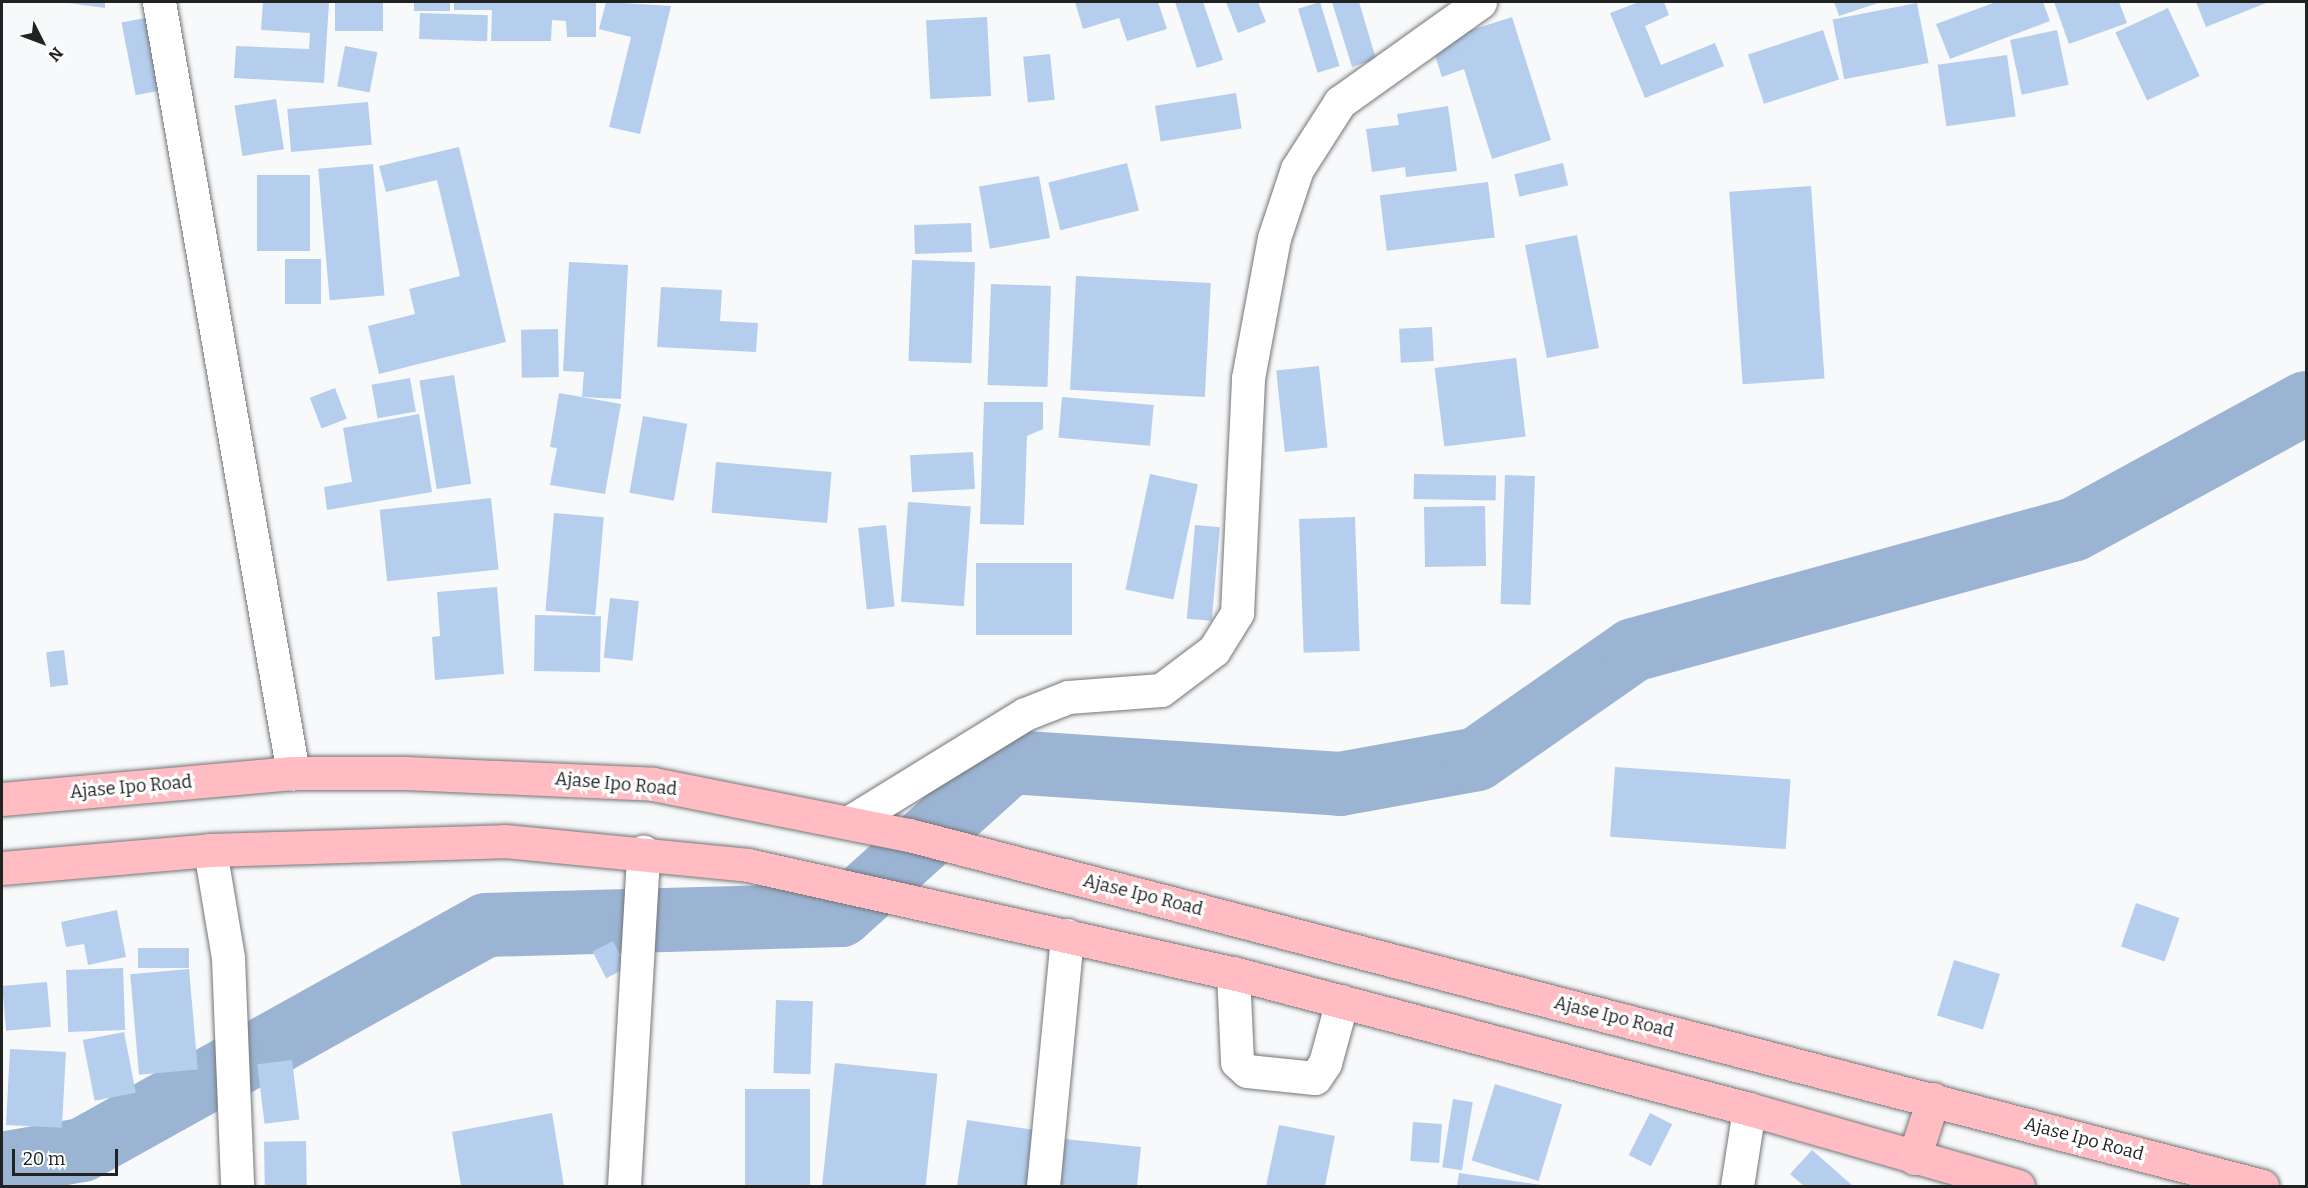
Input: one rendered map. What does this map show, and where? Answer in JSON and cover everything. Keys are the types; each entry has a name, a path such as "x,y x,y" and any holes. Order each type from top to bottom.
{"highway":[{"name":"Ajase Ipo Road","path":"2,799 293,774 406,773 653,784 850,821 909,835 2262,1186"},
{"path":"2,868 210,850 505,841 642,862 812,877 1233,973 1749,1109 2018,1186"},
{"path":"1914,1158 1933,1100"}],"street":[{"path":"159,2 293,774"},
{"path":"850,821 1025,714 1068,697 1161,690 1214,650 1237,614 1248,378 1274,238 1297,169 1340,102 1480,2"},
{"path":"210,850 228,958 236,1101 237,1186"},
{"path":"624,1186 642,862"},
{"path":"1043,1186 1067,935"},
{"path":"1233,973 1237,1062 1247,1071 1315,1078 1325,1063 1342,1001"},
{"path":"1737,1186 1749,1109"}],"building":[{"path":"61,2 105,2 105,8"},
{"path":"263,2 329,2 324,83 234,78 236,46 309,49 310,33 261,30"},
{"path":"335,2 383,2 383,31 335,31"},
{"path":"414,2 450,2 450,11 414,11"},
{"path":"454,2 596,2 596,37 567,37 566,21 552,20 551,41 491,41 492,10 454,10"},
{"path":"606,2 671,6 640,134 609,127 631,37 599,29"},
{"path":"1075,2 1158,2 1167,29 1127,41 1119,18 1083,29"},
{"path":"1175,2 1203,2 1223,60 1197,68"},
{"path":"1226,2 1258,2 1266,22 1238,33"},
{"path":"1320,2 1340,66 1318,73 1298,9"},
{"path":"1332,2 1359,2 1376,59 1352,67"},
{"path":"1639,2 1664,2 1669,15 1645,26 1661,65 1715,43 1724,66 1645,98 1610,13"},
{"path":"1834,2 1881,2 1839,16"},
{"path":"1996,2 2043,2 2050,21 1950,59 1936,24"},
{"path":"2054,2 2119,2 2127,23 2069,44"},
{"path":"2196,2 2265,2 2266,3 2206,27"},
{"path":"1917,3 1929,63 1844,79 1833,19"},
{"path":"2168,8 2200,76 2147,100 2115,33"},
{"path":"420,13 488,15 487,41 419,39"},
{"path":"150,17 164,90 136,95 122,23"},
{"path":"987,17 991,96 930,99 926,20"},
{"path":"1512,17 1551,140 1492,159 1464,69 1442,77 1431,43"},
{"path":"1823,30 1839,79 1764,104 1748,54"},
{"path":"2057,30 2069,85 2022,95 2010,40"},
{"path":"345,46 377,52 370,93 337,86"},
{"path":"1050,54 1055,100 1028,103 1023,57"},
{"path":"2007,55 2016,116 1946,126 1938,65"},
{"path":"1236,93 1242,129 1161,141 1155,106"},
{"path":"276,99 284,149 242,156 235,106"},
{"path":"368,102 372,145 291,152 287,109"},
{"path":"1448,106 1457,171 1406,177 1405,167 1372,172 1366,129 1399,125 1397,114"},
{"path":"459,147 506,342 379,374 368,326 415,314 409,289 460,276 437,180 386,192 379,166"},
{"path":"1127,163 1139,211 1060,230 1048,183"},
{"path":"1563,163 1568,185 1519,197 1514,174"},
{"path":"373,164 385,295 330,300 318,169"},
{"path":"257,175 310,175 310,251 257,251"},
{"path":"1039,176 1050,238 990,249 979,187"},
{"path":"1488,182 1495,238 1387,251 1380,195"},
{"path":"1811,186 1824,379 1743,384 1729,192"},
{"path":"971,223 972,252 915,254 914,225"},
{"path":"1577,235 1599,348 1547,358 1525,245"},
{"path":"285,259 321,259 321,304 285,304"},
{"path":"912,260 975,262 971,363 908,361"},
{"path":"569,262 628,265 621,399 582,397 584,372 563,371"},
{"path":"1076,276 1211,283 1205,397 1070,390"},
{"path":"991,284 1051,286 1047,387 987,385"},
{"path":"661,287 722,290 720,321 758,323 756,352 657,347"},
{"path":"1432,327 1434,361 1401,363 1399,329"},
{"path":"558,329 559,377 522,378 521,330"},
{"path":"1516,358 1526,436 1444,446 1435,368"},
{"path":"1319,366 1328,448 1285,452 1276,370"},
{"path":"454,375 471,484 437,489 419,380"},
{"path":"410,378 416,411 377,418 372,385"},
{"path":"335,388 347,419 322,428 310,398"},
{"path":"559,393 621,404 605,494 550,485 557,448 550,447"},
{"path":"1062,397 1154,405 1150,446 1058,438"},
{"path":"984,402 1043,402 1043,429 1027,436 1024,525 980,524"},
{"path":"419,414 432,492 327,510 324,487 352,482 343,428"},
{"path":"643,416 687,424 674,501 629,493"},
{"path":"973,452 975,489 912,492 910,455"},
{"path":"716,462 832,472 827,523 712,513"},
{"path":"1150,474 1198,484 1173,600 1125,589"},
{"path":"1414,474 1496,475 1496,500 1414,499"},
{"path":"1505,475 1535,476 1530,605 1500,604"},
{"path":"491,498 499,570 387,581 380,510"},
{"path":"908,502 971,506 964,606 901,602"},
{"path":"1485,506 1486,566 1425,567 1424,507"},
{"path":"554,513 604,517 595,615 545,611"},
{"path":"1355,517 1360,651 1304,653 1299,519"},
{"path":"886,525 895,607 867,609 858,528"},
{"path":"1195,525 1220,527 1212,621 1187,619"},
{"path":"976,563 1072,563 1072,635 976,635"},
{"path":"497,587 504,674 435,680 432,637 440,636 437,592"},
{"path":"610,598 639,601 633,661 604,658"},
{"path":"535,615 601,616 600,672 534,671"},
{"path":"64,650 68,685 50,687 46,652"},
{"path":"1615,767 1791,779 1786,849 1610,837"},
{"path":"2136,903 2179,918 2165,961 2121,946"},
{"path":"117,910 126,957 88,965 84,944 66,947 61,922"},
{"path":"613,941 627,968 606,978 593,951"},
{"path":"138,948 189,948 189,968 138,968"},
{"path":"1954,960 2000,974 1983,1029 1937,1015"},
{"path":"123,968 125,1030 68,1032 66,970"},
{"path":"189,969 198,1070 139,1075 130,974"},
{"path":"47,982 51,1027 6,1031 2,986"},
{"path":"776,1000 813,1001 810,1074 773,1073"},
{"path":"124,1032 136,1093 95,1101 83,1040"},
{"path":"10,1049 66,1052 62,1128 6,1125"},
{"path":"292,1060 299,1120 265,1124 257,1064"},
{"path":"835,1063 937,1074 926,1186 822,1186"},
{"path":"1495,1084 1562,1104 1539,1181 1472,1161"},
{"path":"745,1089 810,1089 810,1186 745,1186"},
{"path":"1453,1099 1473,1102 1462,1170 1442,1167"},
{"path":"552,1113 564,1186 461,1186 452,1132"},
{"path":"1650,1113 1672,1124 1651,1166 1629,1155"},
{"path":"967,1120 1035,1130 1027,1186 957,1186"},
{"path":"1413,1122 1442,1124 1439,1163 1410,1161"},
{"path":"1279,1125 1335,1136 1325,1186 1266,1186"},
{"path":"1065,1139 1141,1147 1137,1186 1061,1186"},
{"path":"306,1141 307,1186 265,1186 264,1142"},
{"path":"1812,1150 1853,1186 1804,1186 1790,1174"},
{"path":"1459,1173 1542,1185 1542,1186 1457,1186"}],"waterway":[{"path":"2,1164 82,1150 486,925 841,915 1011,762 1340,784 1477,759 1633,650 2073,530 2306,403"}]}
